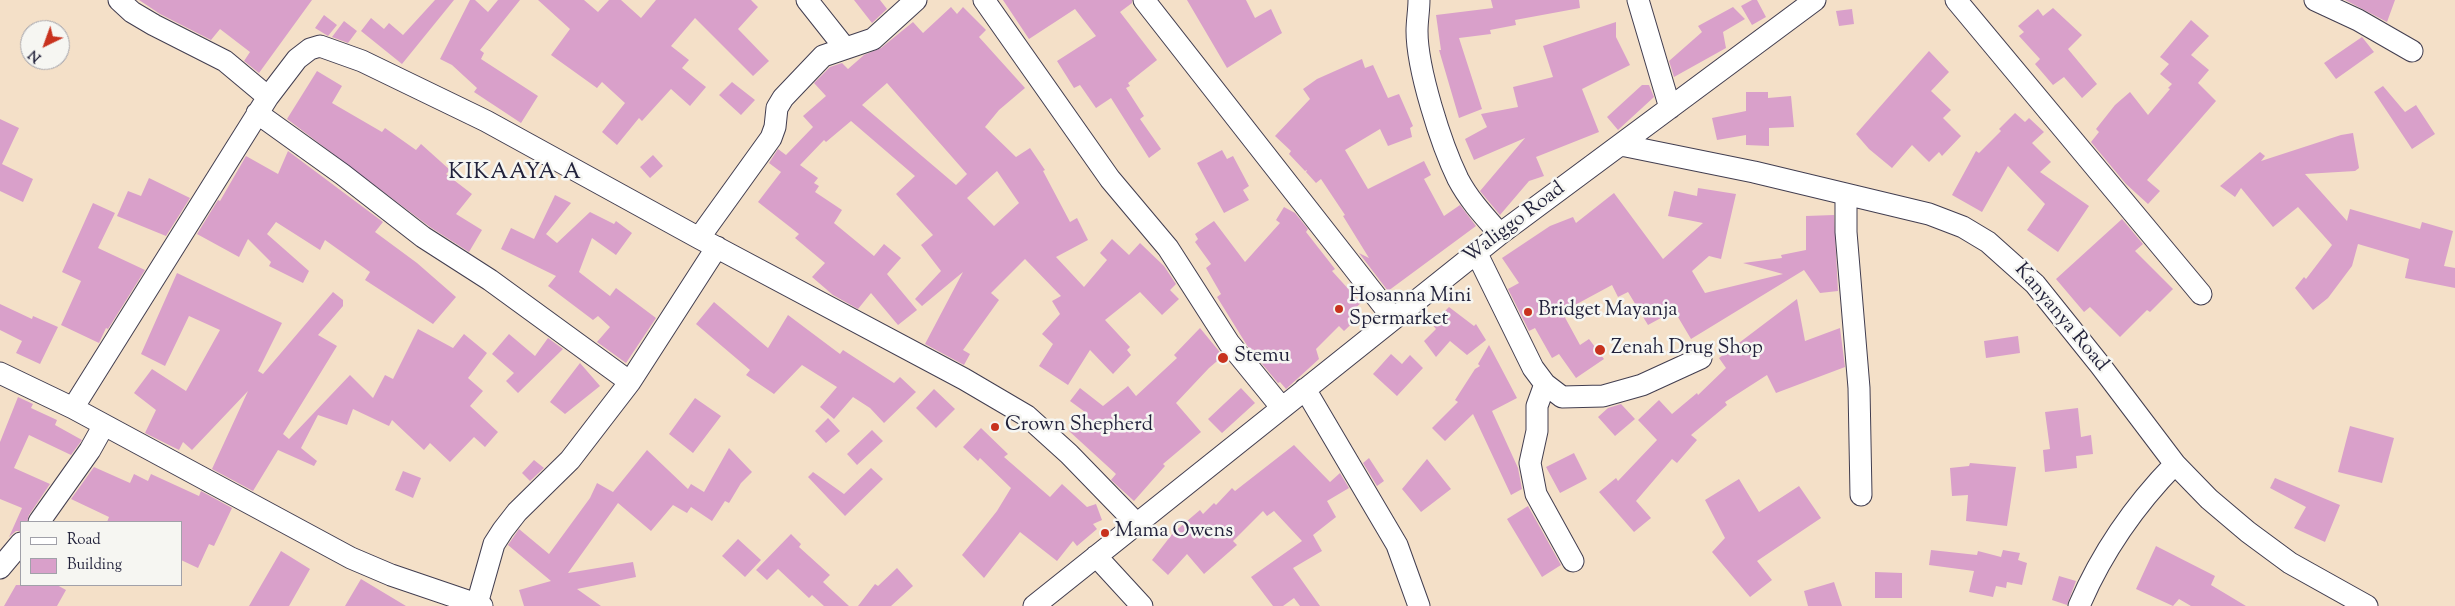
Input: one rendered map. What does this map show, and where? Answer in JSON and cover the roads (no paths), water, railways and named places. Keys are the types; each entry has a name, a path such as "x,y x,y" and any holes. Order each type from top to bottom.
{"street":[{"path":"119,0 132,12 154,25 225,61 262,105 335,168 423,237 490,280 630,382"},
{"path":"806,0 845,48"},
{"path":"0,373 73,408 351,558 391,576 479,605 494,544 517,512 570,460 630,382 708,243 771,138 775,127 777,108 783,98 823,56 873,38 916,0"},
{"path":"984,0 1110,179 1168,248 1229,343 1282,408"},
{"path":"1144,0 1393,318"},
{"path":"1420,0 1417,32 1420,57 1438,129 1458,179 1471,200 1500,234"},
{"path":"1638,0 1670,108"},
{"path":"1956,0 2201,294"},
{"path":"2316,0 2358,20 2412,51"},
{"name":"Waliggo Road","path":"1034,606 1476,252 1621,145 1805,4"},
{"path":"73,408 262,105 296,59 310,49 320,46 362,61 486,121 708,243 964,379 1027,416 1069,454 1137,524"},
{"name":"Kanyanya Road","path":"1621,145 1754,172 1929,214 1963,227 1988,242 2013,262 2035,284 2100,365 2175,464 2209,499 2248,532 2306,572 2367,606"},
{"path":"1846,195 1846,232 1859,388 1861,495"},
{"path":"1476,252 1533,368 1545,384 1562,397 1603,396 1642,385 1701,358"},
{"path":"1545,384 1538,406 1530,463 1536,494 1573,562"},
{"path":"1305,389 1397,545 1418,606"},
{"path":"40,521 90,450 104,425"},
{"path":"2079,606 2114,538 2140,501 2175,464"},
{"path":"0,568 20,544"},
{"path":"1096,556 1142,606"}],"place":[{"name":"Hosanna Mini Spermarket","path":"1339,309"},
{"name":"Bridget Mayanja","path":"1528,312"},
{"name":"Zenah Drug Shop","path":"1600,350"},
{"name":"Stemu","path":"1223,358"},
{"name":"Crown Shepherd","path":"995,427"},
{"name":"Mama Owens","path":"1105,533"}],"district":[{"name":"KIKAAYA A","path":"515,174"}]}
